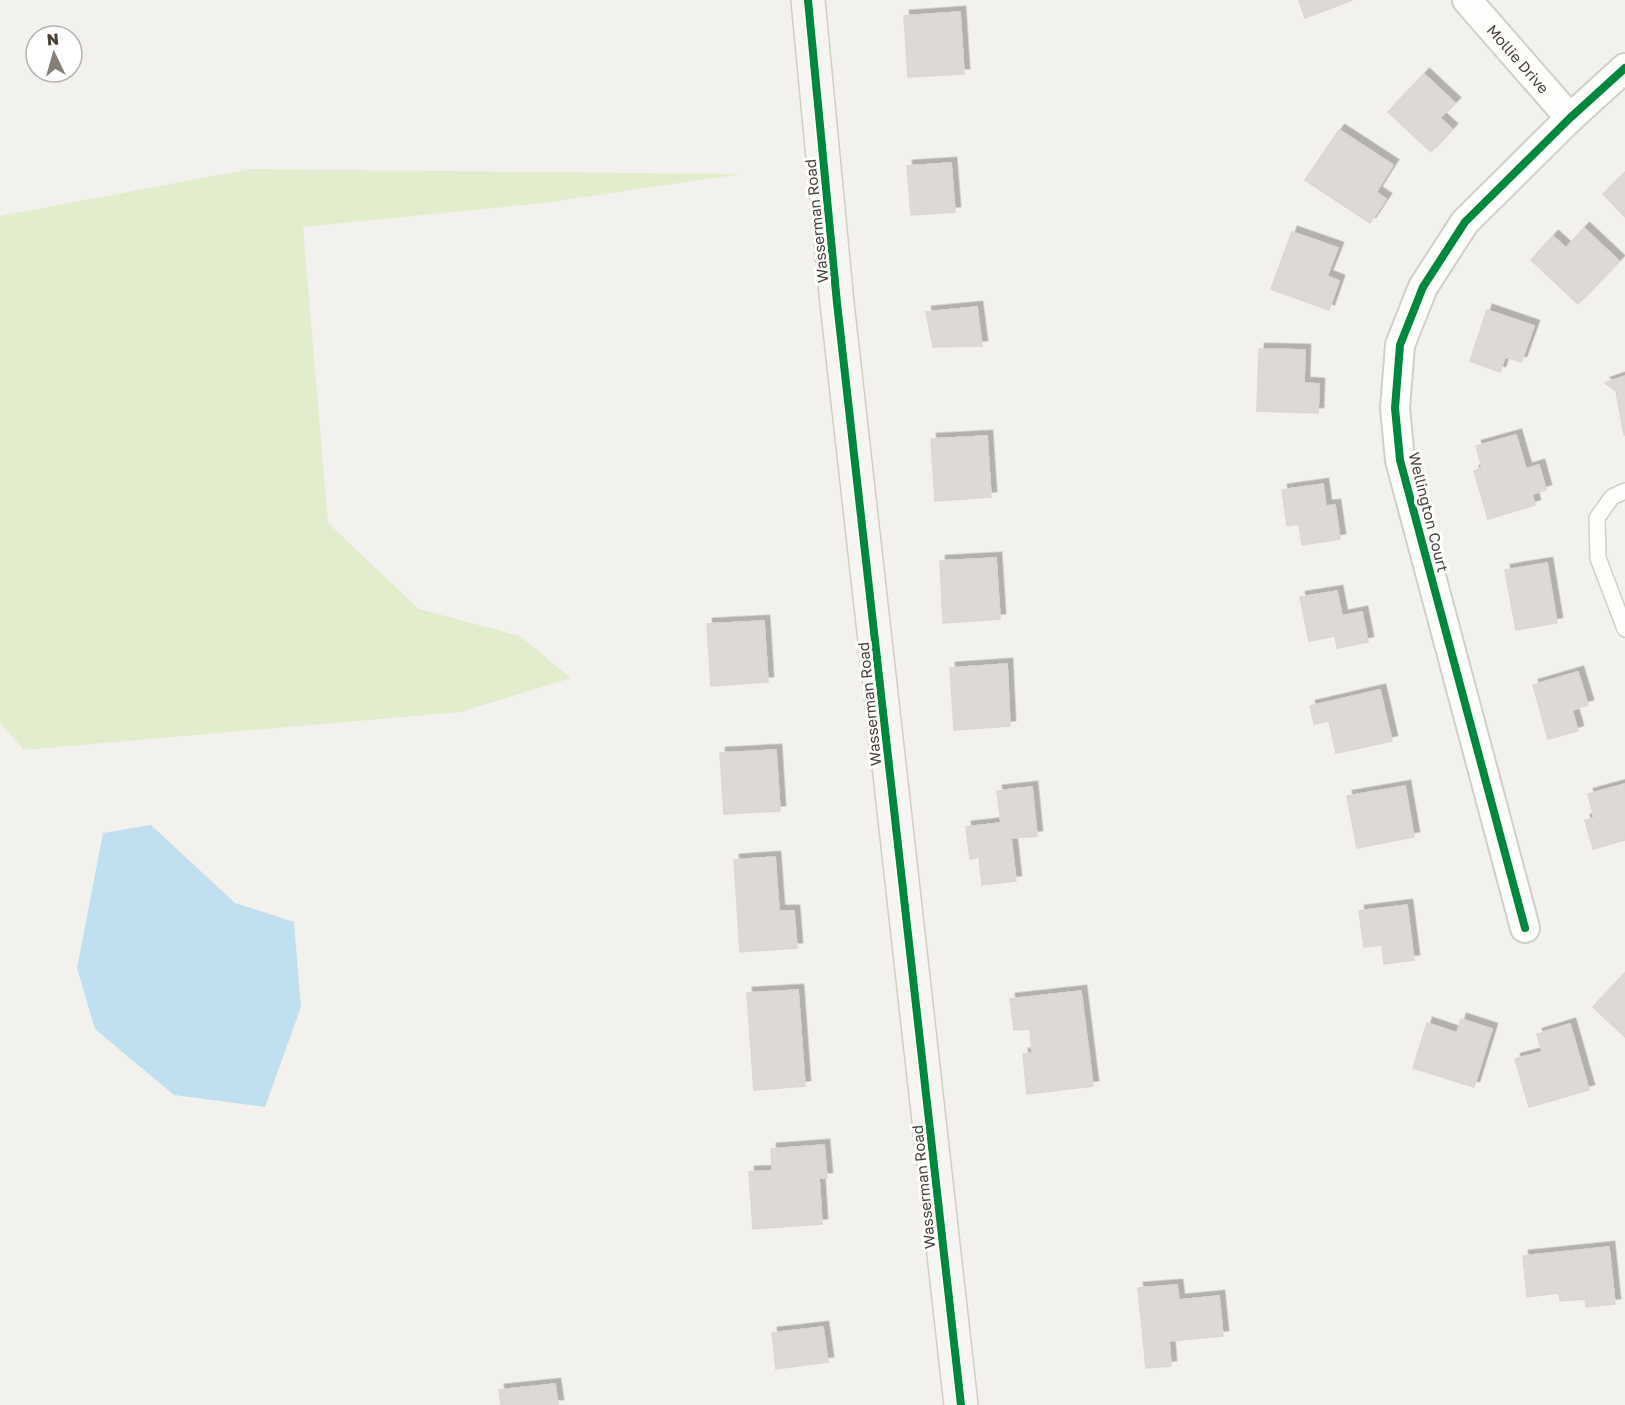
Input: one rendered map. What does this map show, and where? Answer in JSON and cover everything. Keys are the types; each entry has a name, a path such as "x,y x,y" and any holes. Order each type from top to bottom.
{"street":[{"name":"Wasserman Road","path":"808,0 838,315 961,1405"},
{"name":"Mollie Drive","path":"1467,0 1570,118"},
{"name":"Wellington Court","path":"1525,928 1400,460 1395,408 1400,345 1424,287 1466,222 1570,118 1625,68"}],"lane":[{"path":"1625,491 1612,497 1597,518 1598,558 1625,629"}],"green space":[{"path":"250,169 741,174 544,203 303,227 328,523 419,609 520,636 571,678 461,712 24,750 0,723 0,216"}],"water":[{"path":"151,825 235,903 294,922 301,1007 265,1107 174,1095 95,1029 77,968 103,833"}],"building":[{"path":"1299,0 1352,0 1305,18"},
{"path":"960,12 964,74 908,77 904,16"},
{"path":"1424,74 1455,103 1440,118 1452,129 1431,152 1388,112"},
{"path":"1339,130 1393,165 1376,192 1386,199 1370,223 1305,180"},
{"path":"951,163 955,212 911,215 907,166"},
{"path":"1625,173 1625,217 1603,194"},
{"path":"1584,228 1619,261 1578,304 1531,260 1553,236 1566,248"},
{"path":"1292,232 1338,248 1327,276 1339,281 1329,310 1271,289"},
{"path":"977,307 982,346 933,347 926,312"},
{"path":"1487,310 1534,326 1521,362 1505,357 1500,372 1470,361"},
{"path":"1259,349 1305,350 1304,383 1319,384 1318,413 1257,411"},
{"path":"1625,376 1624,435 1616,391 1605,383"},
{"path":"1516,435 1526,469 1539,465 1546,490 1532,494 1535,505 1488,519 1474,471 1482,468 1476,446"},
{"path":"987,436 991,497 935,501 931,439"},
{"path":"1323,484 1326,506 1335,505 1340,539 1302,545 1299,524 1287,526 1282,490"},
{"path":"996,558 1000,619 943,623 940,561"},
{"path":"1547,563 1557,623 1516,630 1505,570"},
{"path":"1337,591 1342,616 1362,612 1368,642 1337,648 1335,636 1309,641 1300,597"},
{"path":"764,621 768,682 711,686 707,624"},
{"path":"1007,664 1010,726 954,730 950,668"},
{"path":"1578,672 1588,705 1572,710 1578,731 1548,739 1533,685"},
{"path":"1380,690 1392,741 1336,753 1329,721 1314,724 1310,706"},
{"path":"776,750 780,811 724,814 720,753"},
{"path":"1625,784 1625,840 1593,849 1585,820 1594,818 1588,794"},
{"path":"1405,786 1414,837 1357,848 1347,796"},
{"path":"1032,787 1037,836 1011,838 1016,881 982,885 979,857 970,859 966,827 1001,823 997,791"},
{"path":"775,857 779,911 794,911 797,948 740,952 734,860"},
{"path":"1407,905 1414,960 1384,964 1382,945 1364,947 1359,911"},
{"path":"1625,973 1625,1037 1593,1007"},
{"path":"798,990 805,1086 754,1090 747,993"},
{"path":"1081,991 1093,1086 1027,1094 1023,1054 1032,1053 1030,1029 1014,1030 1010,999"},
{"path":"1461,1019 1492,1029 1474,1087 1413,1068 1427,1023 1457,1033"},
{"path":"1570,1024 1589,1090 1529,1107 1515,1059 1542,1052 1537,1034"},
{"path":"824,1145 827,1178 819,1178 822,1224 753,1229 749,1172 772,1171 771,1149"},
{"path":"1609,1247 1615,1304 1586,1307 1585,1299 1560,1301 1559,1293 1527,1297 1523,1256"},
{"path":"1177,1285 1179,1300 1219,1296 1223,1336 1169,1341 1171,1366 1146,1368 1138,1288"},
{"path":"823,1327 828,1362 776,1369 772,1333"},
{"path":"555,1384 558,1405 501,1405 499,1390"}],"cycle path":[{"path":"808,0 837,303 961,1405"},
{"path":"1525,928 1400,460 1395,408 1400,345 1423,287 1465,222 1570,118 1625,68"}]}
